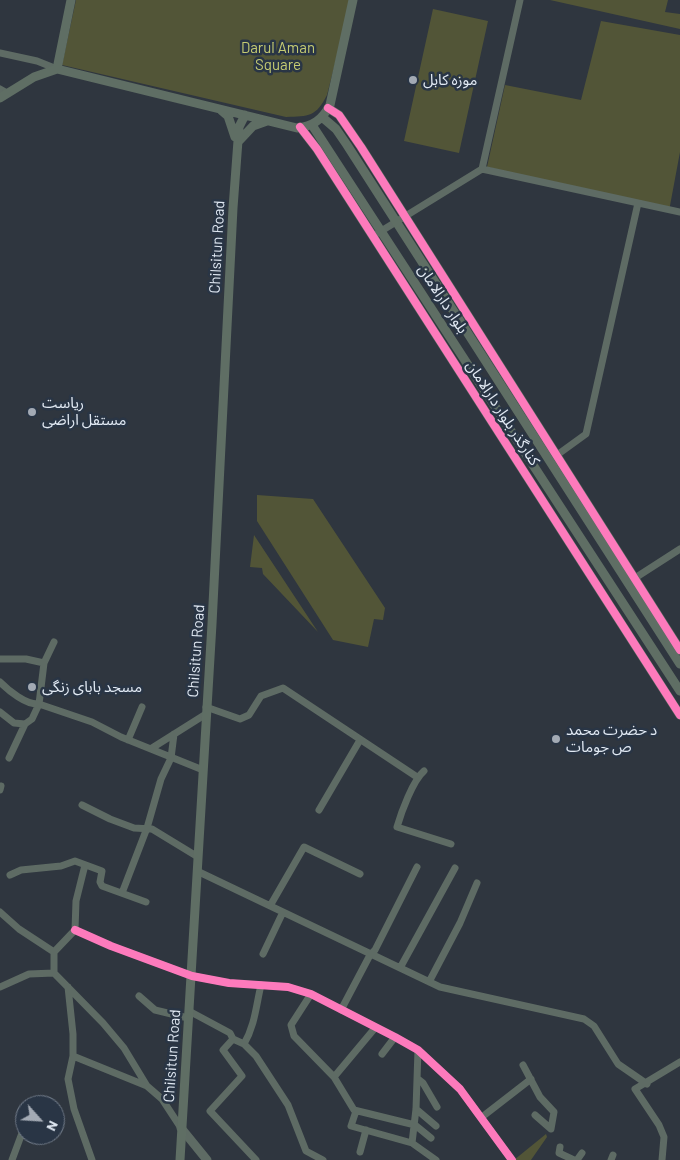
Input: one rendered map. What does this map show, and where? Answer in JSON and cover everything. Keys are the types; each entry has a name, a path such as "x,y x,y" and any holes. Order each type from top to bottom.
{"main road":[{"path":"57,69 71,0"},
{"path":"2,93 34,77 57,69 269,121 300,127 312,125 322,117 328,108 353,0"},
{"path":"210,105 228,116 233,125 237,144"},
{"path":"237,144 239,127 245,115"},
{"name":"بلوار دارالامان","path":"322,117 336,129 631,580 680,664"},
{"path":"237,144 253,126 269,121"},
{"name":"بلوار دارالامان","path":"312,125 680,691"},
{"name":"Chilsitun Road","path":"180,1160 192,976 237,144"},
{"path":"617,595 631,580"}],"street":[{"path":"482,169 520,0"},
{"path":"0,53 37,61 57,69"},
{"name":"کنارگذر بلوار دارالامان","path":"328,108 335,111 348,127 557,455 631,580 680,650"},
{"name":"کنارگذر بلوار دارالامان","path":"300,127 317,149 680,715"},
{"path":"373,236 482,169 680,212"},
{"path":"557,455 586,434 638,203"},
{"path":"631,580 680,549"},
{"path":"612,609 617,595"},
{"path":"9,758 25,724 32,719 39,704 44,663 54,642"},
{"path":"0,659 26,659 44,663"},
{"path":"0,682 18,696 34,704 92,722 128,740 203,770"},
{"path":"152,748 206,710 240,719 249,715 261,696 283,688 417,776"},
{"path":"128,740 142,707"},
{"path":"0,712 14,723 25,724"},
{"path":"122,893 147,828 161,778 170,758 174,734"},
{"path":"319,810 360,740"},
{"path":"424,771 417,776 401,811 397,827 451,844"},
{"path":"82,805 134,828 147,828 198,857"},
{"path":"270,906 304,846 360,874"},
{"path":"10,875 21,870 61,866 74,861 102,871 100,882 102,886 146,902"},
{"path":"85,865 76,901 76,930 54,952 54,973 124,1048 148,1086 162,1099 181,1128 208,1160"},
{"path":"341,1010 370,954 375,950 417,867"},
{"path":"400,968 456,868"},
{"path":"197,871 310,923 429,982 462,993 584,1019 594,1026 618,1064 647,1084"},
{"path":"429,982 461,920 477,883"},
{"path":"0,912 20,929 54,952"},
{"path":"263,954 283,912"},
{"path":"76,930 111,946 192,976 229,983 288,987 312,994 395,1037 418,1050 444,1072 482,1117 512,1160"},
{"path":"0,986 29,974 54,973"},
{"path":"244,1044 250,1033 257,1011 261,985"},
{"path":"68,987 72,1056 68,1079 74,1109 92,1160"},
{"path":"312,994 291,1025 294,1036 334,1077 356,1111 415,1125 431,1138"},
{"path":"139,996 155,1010 189,1015 225,1030 233,1039 244,1044 256,1056 288,1104 306,1151 323,1160"},
{"path":"334,1077 375,1028"},
{"path":"382,1054 395,1037"},
{"path":"233,1039 223,1050 242,1076 210,1111 256,1160"},
{"path":"412,1143 418,1079 418,1050"},
{"path":"72,1056 148,1086"},
{"path":"662,1160 664,1137 659,1125 636,1089 680,1062"},
{"path":"523,1065 540,1097 554,1112 551,1129 535,1115"},
{"path":"418,1079 423,1083 437,1107"},
{"path":"482,1117 531,1079"},
{"path":"416,1109 436,1126"},
{"path":"356,1111 351,1126 412,1143 436,1160"},
{"path":"360,1152 366,1130"},
{"path":"12,1160 18,1145"},
{"path":"560,1147 559,1153 574,1160"},
{"path":"577,1160 582,1153"}],"green space":[{"name":"Darul Aman Square","path":"76,0 351,0 327,95 319,108 311,114 286,117 62,65"},
{"path":"550,0 668,0 665,12 680,14 680,29"},
{"path":"433,9 488,21 459,153 404,141"},
{"path":"601,21 680,35 680,152 669,211 487,167 505,85 581,100"},
{"path":"257,495 313,499 385,608 383,620 374,619 368,647 333,640 257,521"},
{"path":"254,535 318,632 263,574 262,568 250,567"},
{"path":"546,1134 547,1137 531,1160 514,1160"}],"cycle path":[{"path":"328,108 339,115 361,147 680,650"},
{"path":"300,127 317,149 680,715"},
{"path":"75,930 111,946 192,976 229,983 288,987 311,994 395,1037 418,1050 460,1089 512,1160"}],"place":[{"name":"موزه کابل","path":"413,80"},
{"name":"ریاست مستقل اراضی","path":"32,412"},
{"name":"مسجد بابای زنگی","path":"32,687"},
{"name":"د حضرت محمد ص جومات","path":"556,739"}]}
